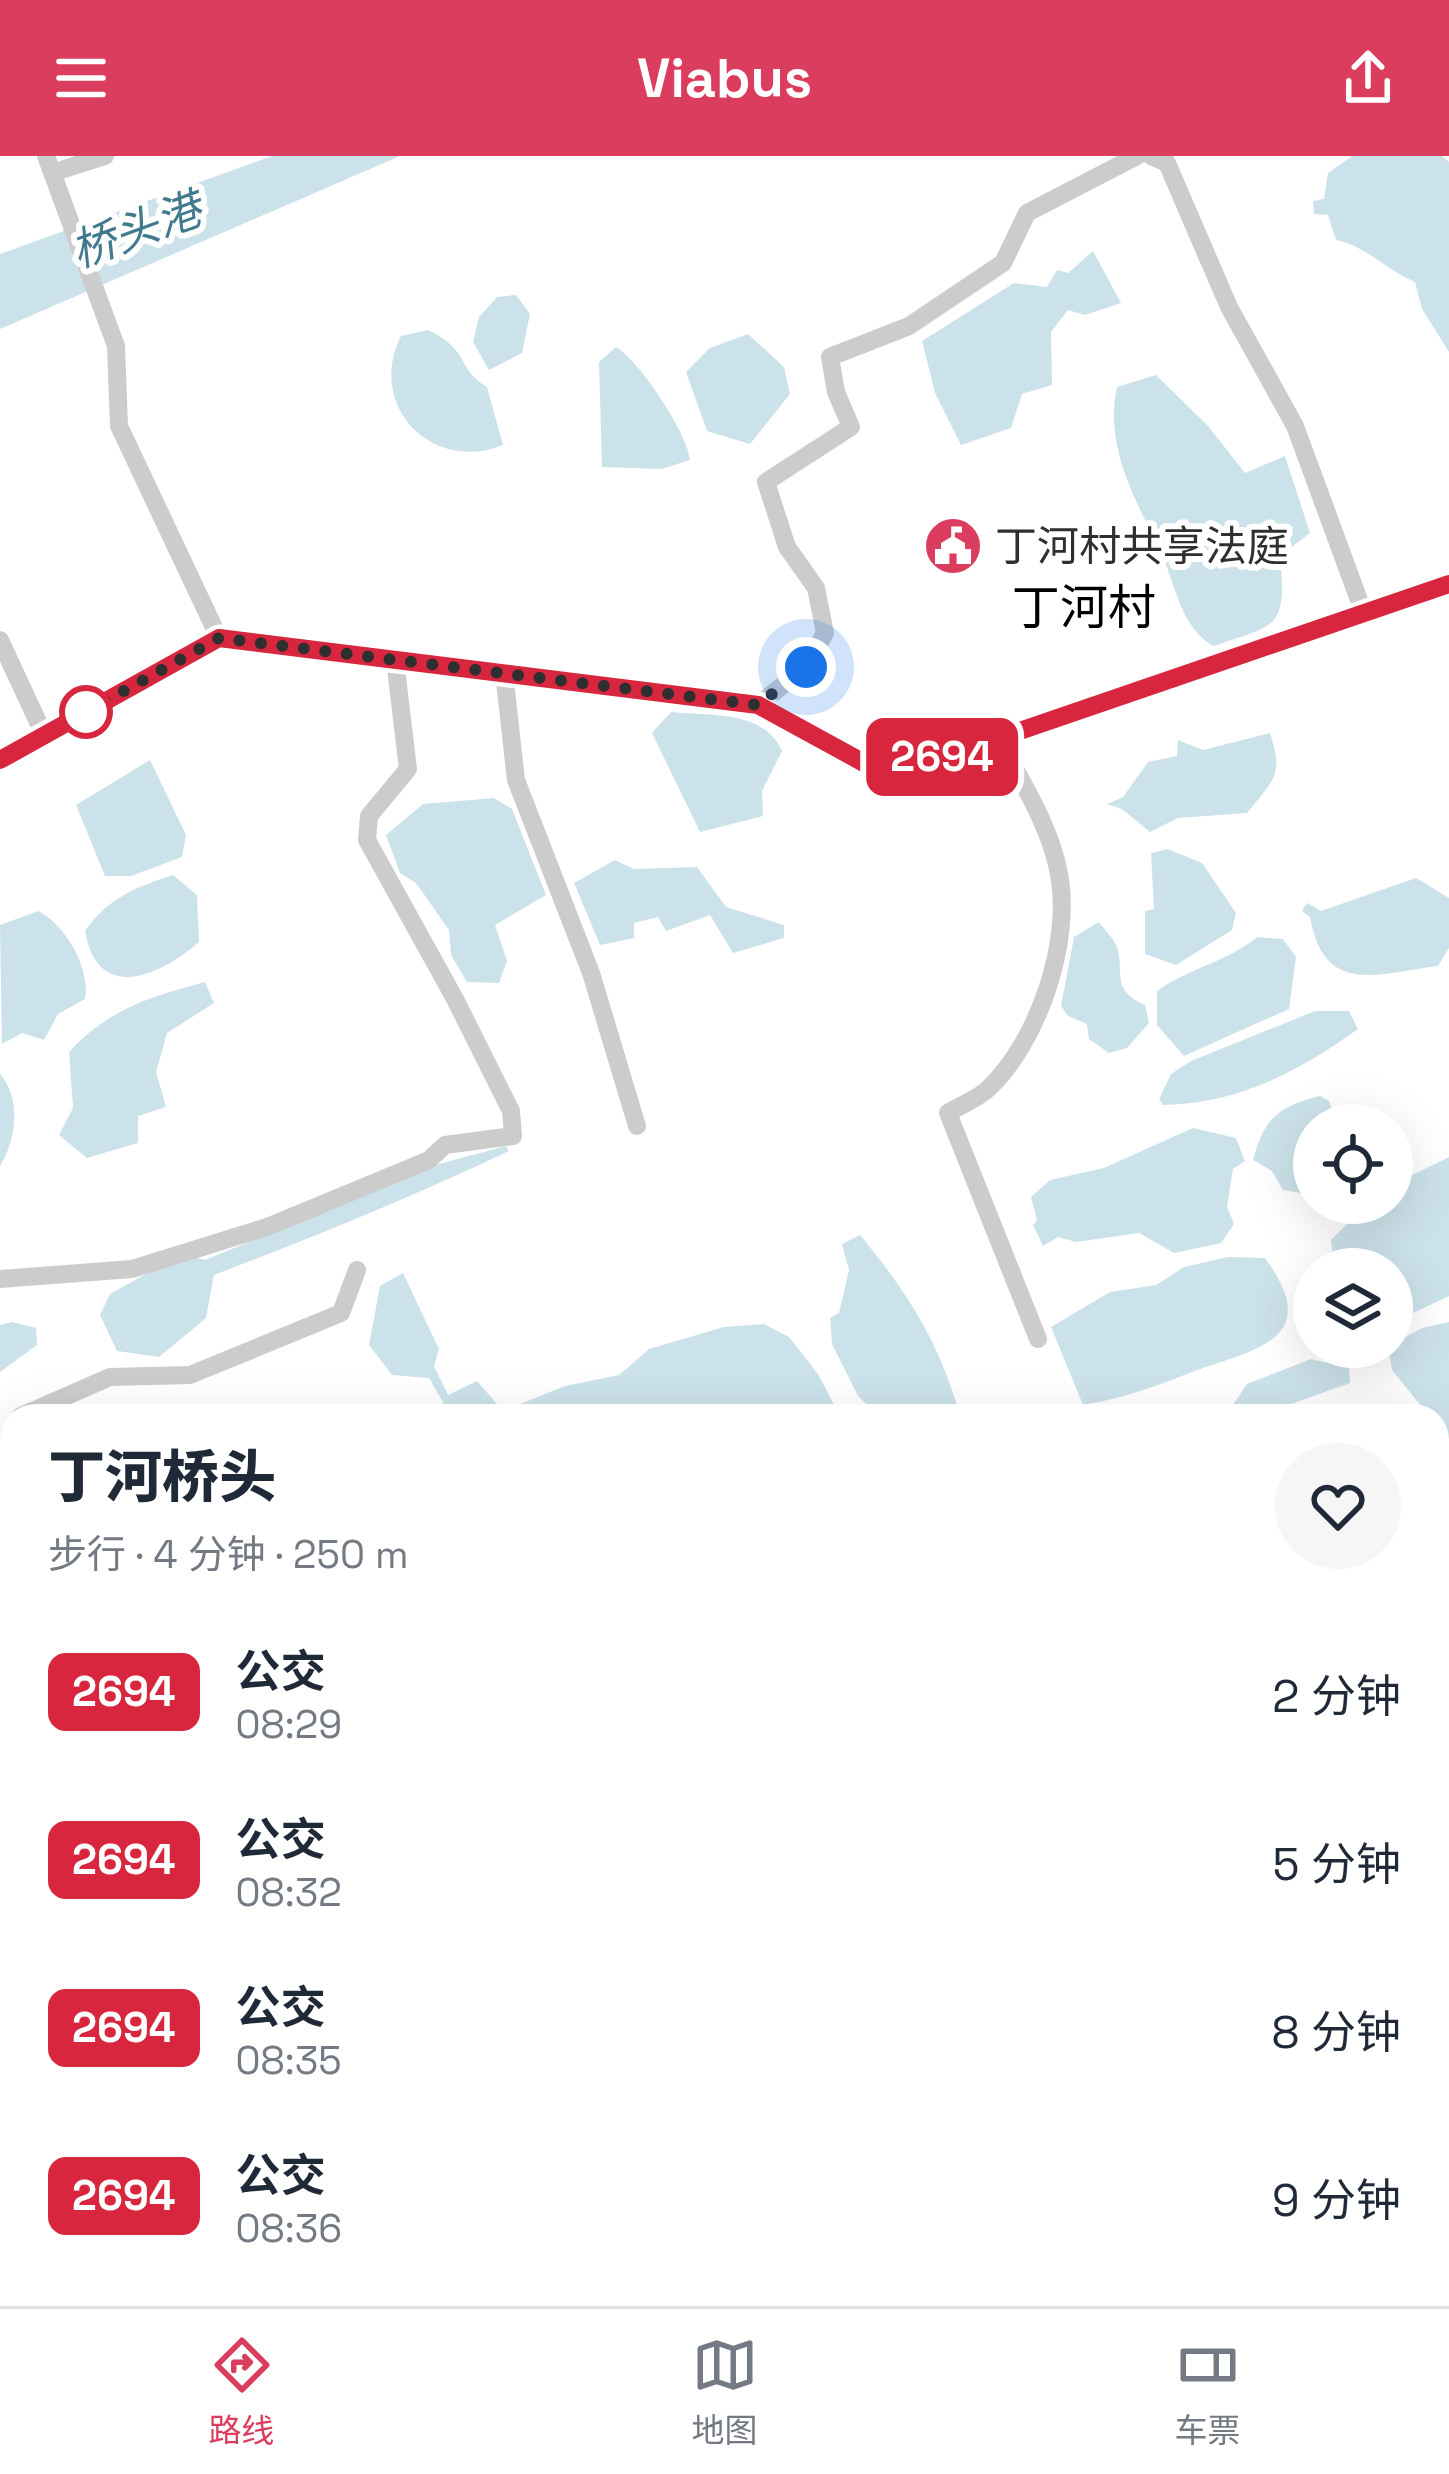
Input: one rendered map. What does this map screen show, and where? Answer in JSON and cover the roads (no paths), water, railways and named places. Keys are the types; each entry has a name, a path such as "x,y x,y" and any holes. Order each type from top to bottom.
{"street":[{"path":"104,156 49,165 116,346 119,427 219,638"},
{"path":"758,705 806,667 825,633 817,588 787,547 766,482 851,428 836,392 830,357 909,326 1004,263 1027,213 1137,156"},
{"path":"1151,156 1167,163 1229,308 1295,426 1363,611"},
{"path":"0,760 219,638 758,705 864,763 923,764 1449,584"},
{"path":"0,640 44,735"},
{"path":"0,1280 132,1269 267,1227 429,1160 446,1145 513,1136 511,1111 367,840 369,816 408,769 395,660"},
{"path":"504,673 516,780 591,974 637,1126"},
{"path":"998,738 1044,825 1060,876 1059,920 1034,1022 1010,1064 985,1092 948,1112 1038,1339"},
{"path":"48,1404 110,1377 190,1375 341,1313 357,1270"}],"water":[{"name":"桥头港","path":"272,156 400,156 0,329 0,254"},
{"path":"1352,156 1442,156 1449,162 1449,352 1422,309 1415,282 1336,240 1328,215 1314,214 1313,201 1324,199 1328,173"},
{"path":"1093,251 1121,303 1085,315 1068,310 1051,332 1052,385 1022,394 1011,428 961,445 935,393 922,341 1014,283 1047,287 1057,270 1068,273"},
{"path":"516,295 530,314 522,353 489,370 473,342 479,317 497,297"},
{"path":"428,330 451,345 487,387 503,445 452,450 412,427 399,408 392,386 392,362 401,336"},
{"path":"748,334 784,367 790,394 750,444 707,431 686,372 710,348"},
{"path":"616,347 661,399 690,460 662,469 602,467 599,362"},
{"path":"1156,375 1208,426 1245,473 1285,456 1310,533 1280,556 1282,598 1274,620 1213,646 1185,615 1118,451 1117,387"},
{"path":"671,712 735,718 763,728 774,738 782,751 762,791 763,816 700,832 652,733"},
{"path":"1270,733 1274,776 1247,813 1178,818 1150,832 1122,809 1107,804 1123,797 1148,762 1177,756 1178,740 1203,750"},
{"path":"150,760 186,835 182,857 131,876 105,876 76,805"},
{"path":"494,798 512,809 546,895 495,925 507,961 499,983 467,982 451,955 449,930 416,883 400,873 386,835 423,804"},
{"path":"1168,849 1202,863 1236,913 1232,930 1176,965 1145,954 1145,911 1154,909 1151,853"},
{"path":"615,860 634,869 697,867 726,907 784,925 784,938 733,953 710,915 666,931 658,917 634,923 634,938 600,945 574,883"},
{"path":"173,875 197,895 199,942 150,973 117,976 103,969 85,931 124,895"},
{"path":"1416,878 1449,898 1449,948 1438,966 1356,974 1327,959 1310,917 1302,911 1307,903 1321,911"},
{"path":"38,911 58,926 74,949 84,974 85,999 58,1014 44,1040 22,1033 2,1044 0,925"},
{"path":"1099,922 1117,947 1123,987 1145,1005 1149,1023 1127,1048 1109,1053 1089,1039 1087,1024 1068,1016 1061,1006 1074,937"},
{"path":"1257,937 1283,939 1296,957 1289,1009 1184,1056 1157,1025 1157,991"},
{"path":"205,982 214,1003 167,1033 156,1072 166,1107 138,1116 138,1143 87,1158 59,1135 73,1108 69,1052 99,1025 131,1006"},
{"path":"1315,1011 1349,1011 1358,1029 1289,1072 1241,1092 1190,1103 1163,1105 1159,1099 1171,1074 1191,1061"},
{"path":"0,1074 12,1095 14,1120 0,1166"},
{"path":"1320,1096 1330,1104 1293,1104"},
{"path":"1293,1104 1293,1192 1283,1190 1272,1171 1253,1160 1268,1124"},
{"path":"1193,1128 1236,1138 1245,1161 1233,1169 1227,1207 1234,1224 1221,1243 1174,1253 1139,1233 1076,1242 1058,1237 1043,1246 1033,1225 1037,1220 1031,1197 1050,1180 1104,1168"},
{"path":"506,1146 509,1151 436,1184 214,1275 206,1318 159,1357 117,1351 100,1315 110,1294 182,1254 205,1260 439,1164"},
{"path":"1449,1157 1449,1296 1413,1313 1413,1248 1332,1248 1331,1240 1347,1224 1413,1224 1413,1175"},
{"path":"860,1235 893,1277 921,1320 956,1404 866,1404 858,1396 832,1344 830,1318 839,1313 849,1270 842,1244"},
{"path":"1228,1257 1265,1258 1282,1285 1288,1307 1285,1324 1275,1337 1238,1356 1152,1387 1083,1404 1051,1327 1110,1292 1156,1285 1184,1267"},
{"path":"403,1273 439,1349 434,1366 448,1395 477,1381 497,1404 444,1404 429,1378 392,1375 369,1345 380,1286"},
{"path":"12,1322 36,1328 37,1345 0,1372 0,1325"},
{"path":"1449,1322 1449,1404 1419,1404 1392,1370 1413,1368 1413,1333"},
{"path":"764,1324 789,1337 834,1404 520,1404 565,1386 619,1375 649,1349 724,1327"},
{"path":"1293,1366 1349,1368 1350,1383 1291,1404 1234,1404 1247,1384"}],"place":[{"name":"丁河村共享法庭","path":"953,546"}],"district":[{"name":"丁河村","path":"1084,607"}]}
